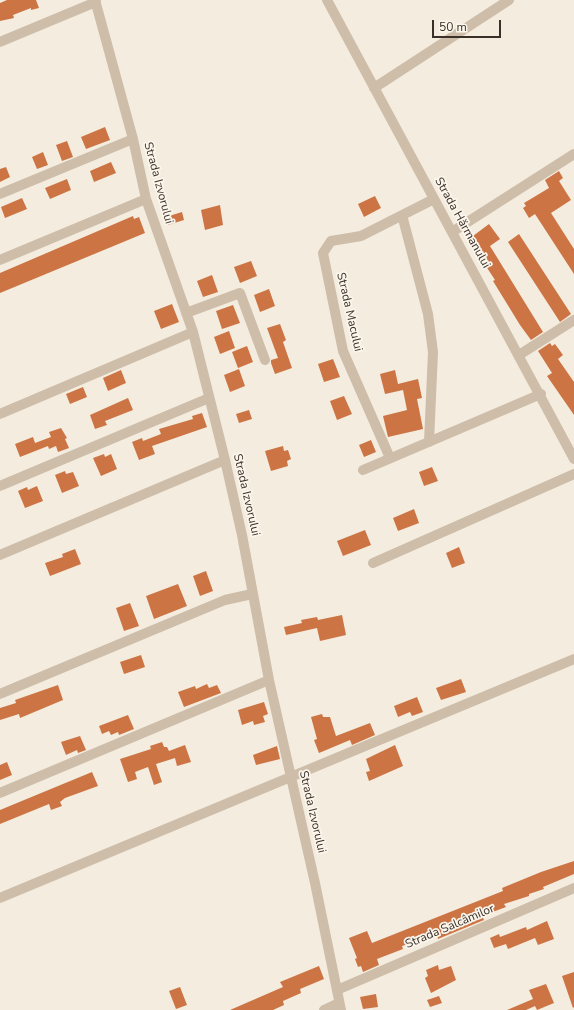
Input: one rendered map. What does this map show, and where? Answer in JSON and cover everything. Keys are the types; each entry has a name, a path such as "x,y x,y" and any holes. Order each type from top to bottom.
{"street":[{"name":"Strada Hărmanului","path":"327,0 541,394 574,458"},
{"path":"374,88 509,0"},
{"path":"0,42 96,1"},
{"name":"Strada Izvorului","path":"96,1 133,140 146,200 193,332 242,535 269,680 340,1007 324,1010"},
{"path":"0,194 133,140"},
{"path":"452,232 574,154"},
{"name":"Strada Macului","path":"390,458 343,351 323,253 331,241 361,236 434,199"},
{"path":"0,260 146,200"},
{"path":"402,215 428,314 433,352 429,442"},
{"path":"186,313 240,293 265,360"},
{"path":"519,355 574,320"},
{"path":"0,414 193,332"},
{"path":"363,470 541,394"},
{"path":"0,486 209,398"},
{"path":"0,556 225,460"},
{"path":"373,563 574,474"},
{"path":"0,694 225,600 252,594"},
{"path":"0,898 574,659"},
{"path":"0,793 269,680"},
{"name":"Strada Salcâmilor","path":"337,990 574,888"}],"building":[{"path":"7,0 36,0 39,8 31,10 31,8 13,15 14,18 0,21 0,3"},
{"path":"105,127 110,140 86,149 81,137"},
{"path":"67,141 73,157 62,161 56,145"},
{"path":"43,152 48,165 37,169 32,157"},
{"path":"111,162 116,173 94,182 90,171"},
{"path":"6,167 10,177 0,182 0,169"},
{"path":"559,171 563,178 559,181 571,200 551,213 574,249 574,274 535,214 529,218 523,208 526,206 524,203 549,188 545,180"},
{"path":"67,179 71,190 50,199 45,188"},
{"path":"375,196 381,208 364,217 358,204"},
{"path":"22,198 27,209 5,218 1,207"},
{"path":"220,205 223,225 205,230 201,210"},
{"path":"182,212 184,220 168,225 166,217"},
{"path":"133,216 134,219 139,217 145,233 0,293 0,273"},
{"path":"489,224 500,239 490,246 543,332 531,340 520,325 493,281 495,280 469,239"},
{"path":"519,234 571,314 560,322 508,242"},
{"path":"251,261 257,276 240,283 234,267"},
{"path":"212,275 218,292 203,297 197,281"},
{"path":"269,289 275,306 260,312 254,295"},
{"path":"172,304 179,322 161,329 154,311"},
{"path":"233,305 240,323 222,329 216,311"},
{"path":"280,324 286,340 283,342 292,368 275,374 271,360 278,358 267,328"},
{"path":"229,331 235,348 220,354 214,337"},
{"path":"550,343 552,346 555,344 563,355 558,359 574,382 574,415 547,376 552,373 538,351"},
{"path":"247,346 253,362 238,368 232,352"},
{"path":"333,359 340,377 324,382 318,364"},
{"path":"239,369 245,386 230,392 224,375"},
{"path":"121,370 126,383 108,391 103,378"},
{"path":"395,370 398,384 418,379 422,398 417,399 423,429 388,437 383,416 407,410 403,390 385,394 380,374"},
{"path":"83,387 87,397 70,404 66,394"},
{"path":"344,396 352,414 337,420 330,401"},
{"path":"128,398 133,410 105,421 107,425 95,429 90,415"},
{"path":"249,410 252,419 239,423 236,414"},
{"path":"202,413 207,427 152,446 155,454 139,460 132,442 142,438 143,441 161,434 159,429 193,419 192,416"},
{"path":"61,428 67,438 65,439 69,448 58,452 56,446 49,449 48,446 20,457 15,444 33,437 35,443 51,437 49,432"},
{"path":"371,440 376,452 364,457 359,445"},
{"path":"283,446 284,451 288,450 291,459 287,461 288,466 271,471 265,451"},
{"path":"104,454 105,457 111,454 117,469 101,476 93,458"},
{"path":"432,467 438,481 424,486 419,472"},
{"path":"65,471 66,474 73,472 79,486 62,493 55,475"},
{"path":"37,486 43,501 25,508 18,491 27,487 28,490"},
{"path":"414,509 419,523 398,531 393,518"},
{"path":"365,530 371,545 343,556 337,541"},
{"path":"459,547 465,563 452,568 446,553"},
{"path":"75,549 81,564 50,576 45,563 63,557 62,554"},
{"path":"206,571 213,591 200,596 193,576"},
{"path":"178,584 187,606 154,619 146,596"},
{"path":"130,603 139,626 124,631 116,608"},
{"path":"342,615 346,635 320,641 317,628 286,635 284,627 302,623 301,620 317,617 318,620"},
{"path":"141,655 145,667 124,674 120,662"},
{"path":"461,679 466,692 441,700 436,688"},
{"path":"207,684 209,688 217,685 221,693 184,707 178,692 195,686 196,689"},
{"path":"58,685 63,700 20,718 19,714 0,720 0,708 16,703 15,700"},
{"path":"417,697 423,712 412,716 410,712 398,717 394,706"},
{"path":"264,702 268,714 263,716 265,722 254,725 253,721 242,725 238,710"},
{"path":"322,714 323,717 330,717 336,736 370,723 375,735 352,745 350,740 319,753 314,740 317,739 311,717"},
{"path":"128,715 134,729 119,735 118,732 111,735 109,731 102,734 99,726"},
{"path":"80,736 86,750 78,753 77,750 66,755 61,742"},
{"path":"162,742 164,747 167,747 169,751 185,745 191,762 177,766 175,758 156,764 162,782 154,785 148,767 135,772 137,779 128,782 120,759 151,749 150,746"},
{"path":"395,745 403,766 369,781 366,772 370,771 366,759"},
{"path":"277,746 280,759 256,765 253,755"},
{"path":"7,762 12,775 0,780 0,765"},
{"path":"92,772 98,786 65,798 60,802 62,806 51,810 49,804 0,824 0,810"},
{"path":"574,861 574,874 543,887 544,889 529,894 529,896 504,904 506,907 482,916 484,920 438,939 437,936 419,943 418,941 402,946 403,949 377,959 379,965 363,972 361,966 358,967 355,959 357,958 349,938 367,931 372,943 503,891 502,888 541,872"},
{"path":"547,921 554,939 538,945 535,938 508,949 506,944 494,948 490,938 499,934 500,937 526,927 527,930"},
{"path":"438,965 439,970 451,966 456,980 431,993 425,978 428,976 426,970"},
{"path":"319,966 324,979 300,989 301,993 283,1001 284,1005 273,1010 230,1010 283,987 280,982"},
{"path":"574,972 574,1007 573,1008 562,976"},
{"path":"546,984 554,1003 537,1010 535,1006 526,1010 507,1010 533,999 529,990"},
{"path":"180,987 187,1005 176,1009 169,991"},
{"path":"376,994 378,1007 363,1009 360,997"},
{"path":"439,996 442,1003 430,1007 427,1000"}]}
